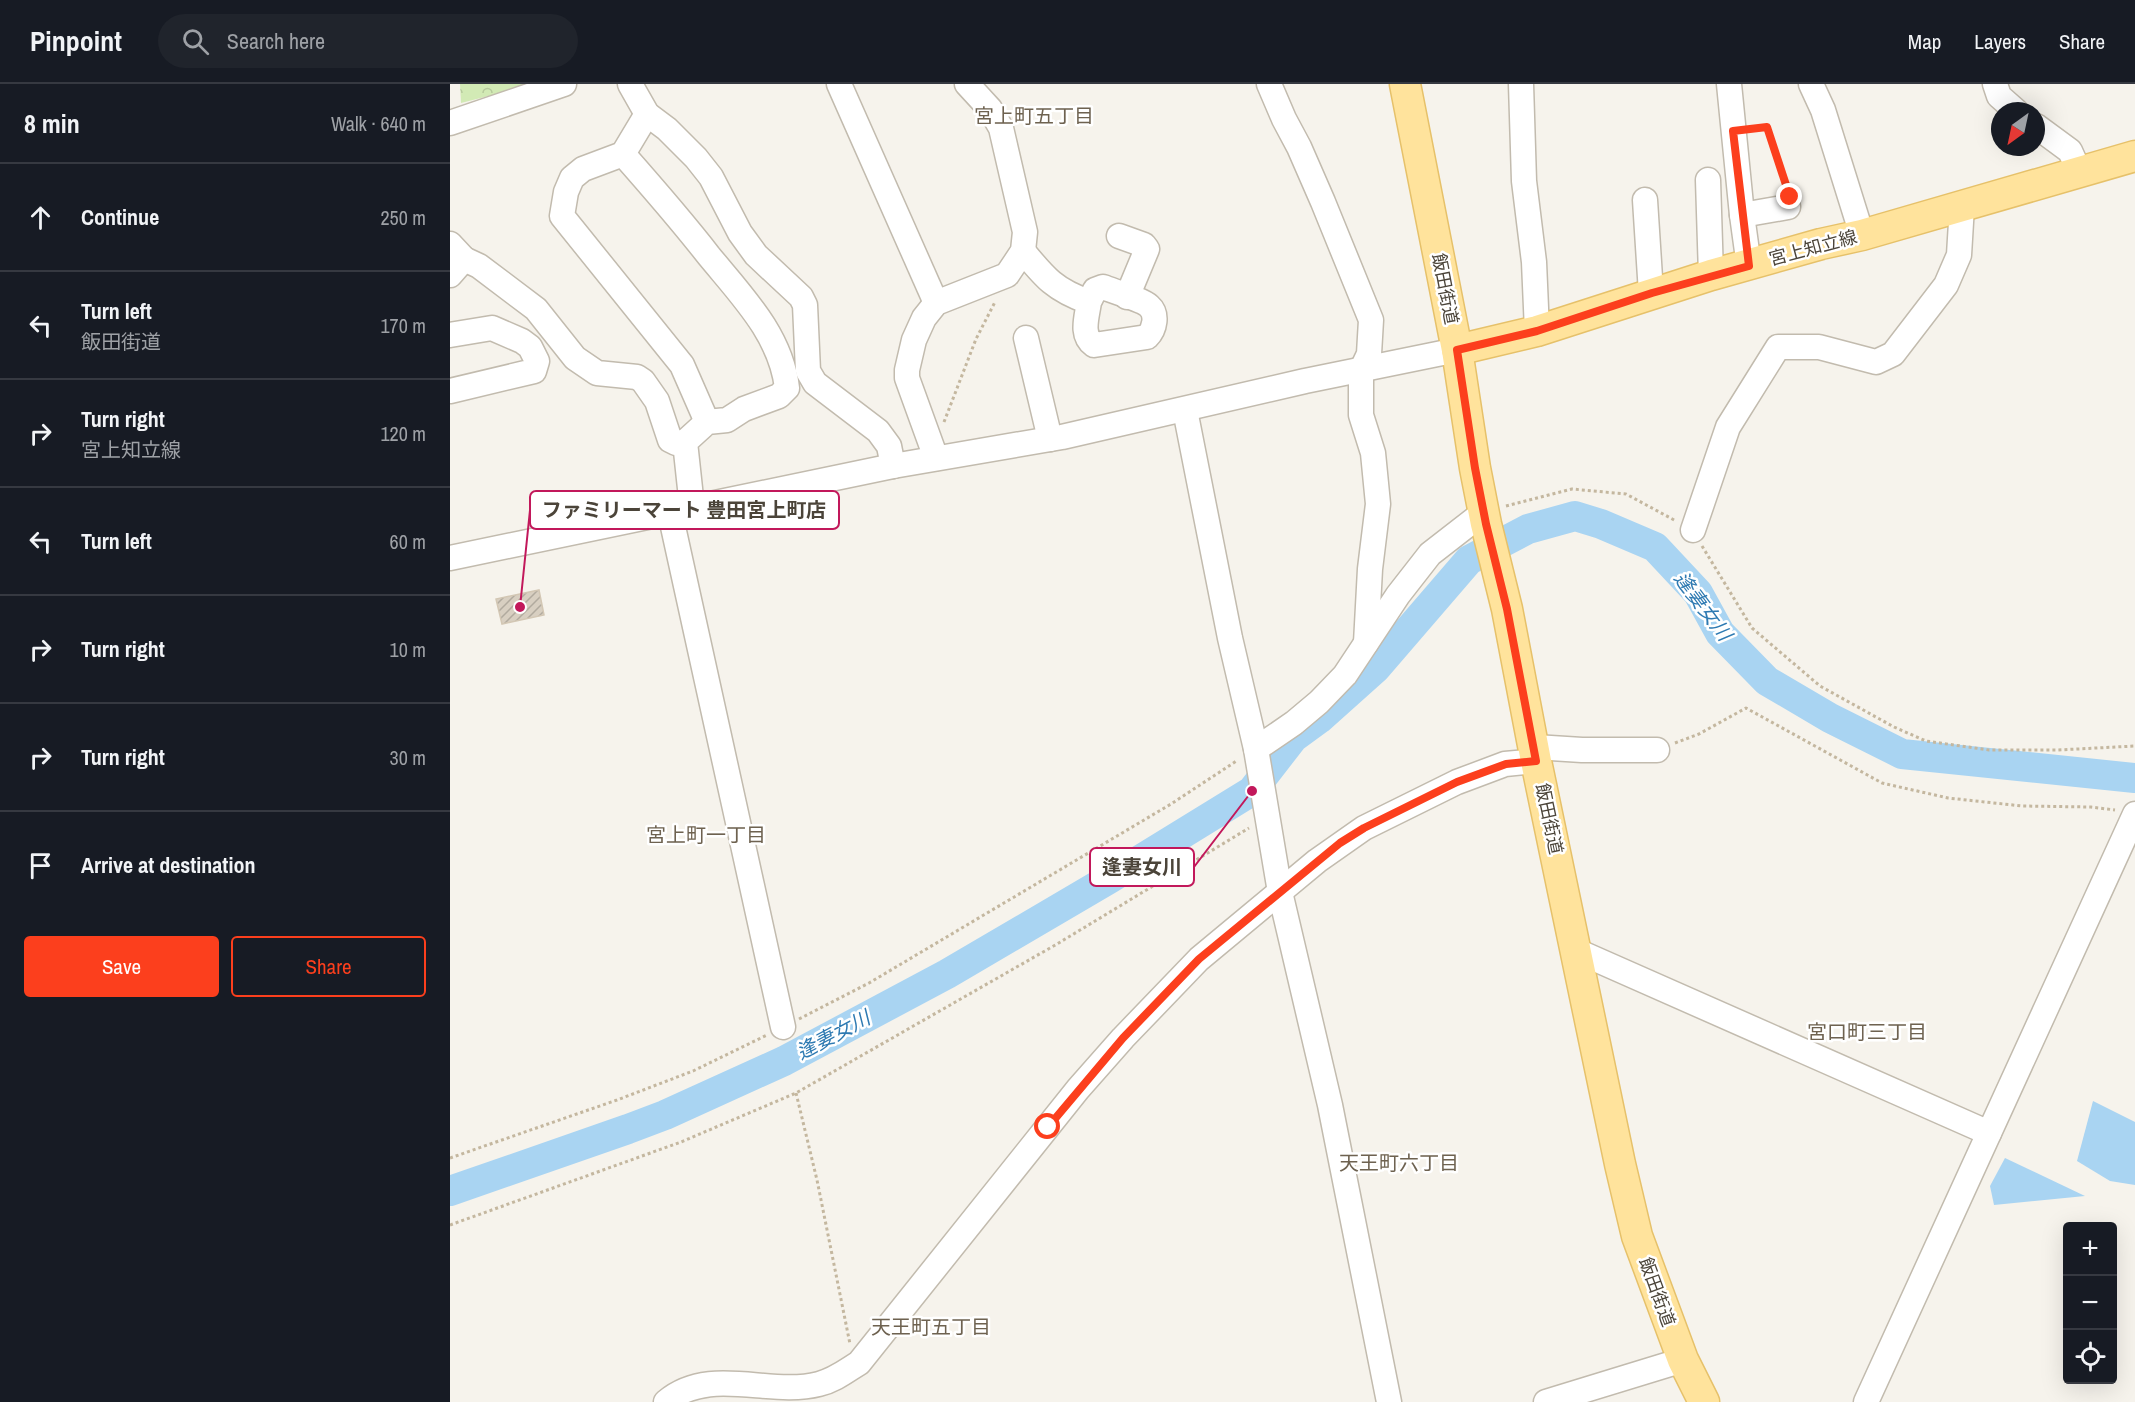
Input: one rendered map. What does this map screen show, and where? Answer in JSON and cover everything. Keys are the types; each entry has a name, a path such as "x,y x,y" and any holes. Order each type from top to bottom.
{"main road":[{"name":"飯田街道","path":"1405,84 1457,350 1485,518 1507,609 1637,1236 1683,1360 1704,1402"},
{"name":"宮上知立線","path":"1457,350 1537,331 1711,275 1862,235 2135,156"}],"street":[{"path":"450,123 564,84"},
{"path":"630,84 647,114 667,129 711,177 740,233 756,255 801,297 806,305 808,371 815,383 878,431 889,446 893,466"},
{"path":"839,84 936,303"},
{"path":"936,458 913,395 907,370 909,354 919,328 936,303 1007,275 1023,251 1025,232 1001,128 990,110 967,84"},
{"path":"1269,84 1323,202 1371,320 1369,354 1361,371 1361,415 1372,453 1378,497 1370,569 1366,643"},
{"path":"1521,84 1524,181 1534,262 1537,331"},
{"path":"1729,84 1749,266"},
{"path":"1811,84 1823,110 1862,235"},
{"path":"1995,84 1999,96 2006,102"},
{"path":"647,114 623,154 583,169 572,178 566,192 562,216 682,365 707,422"},
{"path":"2045,133 2070,151 2079,171"},
{"path":"454,259 479,266 536,309 575,358 597,373 636,377 643,381 657,401 670,440 676,443 685,442 707,422 727,420 744,409 779,396 787,388 786,378 777,353 759,318 669,204 623,154"},
{"path":"1708,180 1711,275"},
{"path":"1645,200 1652,293"},
{"path":"1742,215 1789,202"},
{"path":"1693,530 1728,427 1778,347 1819,347 1876,362 1893,354 1946,285 1959,255 1962,206"},
{"path":"1119,236 1144,245 1147,249 1127,297"},
{"path":"1023,251 1049,282 1065,293 1089,302"},
{"path":"1103,287 1151,307 1155,321 1153,331 1147,337 1094,345 1087,340 1085,335 1089,302 1095,290 1103,287"},
{"path":"450,335 492,328 530,346 537,361 534,371 450,391"},
{"path":"1026,338 1050,439"},
{"path":"450,558 893,466 1050,439 1305,381 1457,350"},
{"path":"1185,410 1230,638 1256,753 1280,892 1330,1105 1389,1402"},
{"path":"685,442 681,510 783,1027"},
{"path":"1256,753 1319,702 1345,675 1398,595 1430,554 1485,518"},
{"path":"666,1402 689,1389 719,1383 789,1387 817,1384 838,1377 859,1363 1078,1089 1123,1038 1199,959 1340,843 1364,828 1457,782 1536,754 1582,750 1657,750"},
{"path":"1866,1402 1989,1133 2130,813"},
{"path":"1577,951 1989,1133"},
{"path":"1546,1402 1683,1360"}],"path":[{"path":"1733,131 1767,127 1789,202"},
{"path":"936,458 941,429 976,339 1007,275"},
{"path":"1485,518 1572,489 1626,494 1693,530 1752,628 1820,686 1894,727 1926,741 1989,750 2058,750 2135,746"},
{"path":"1657,750 1699,734 1746,708 1882,783 1969,800 2022,806 2091,807 2130,813"},
{"path":"450,1158 693,1071 783,1027 869,983 1256,753"},
{"path":"450,1225 681,1142 796,1094 1057,944 1266,812"},
{"path":"796,1094 822,1201 849,1343 859,1363"}],"green space":[{"path":"460,84 535,84 461,103"}],"water":[{"path":"2093,1101 2135,1122 2135,1185 2110,1181 2077,1161"},
{"path":"2005,1158 2085,1196 1994,1205 1990,1186"}],"building":[{"path":"539,590 544,615 502,624 496,599"}],"waterway":[{"name":"逢妻女川","path":"450,1191 665,1115 784,1061 947,974 1109,879 1252,791 1293,738 1319,719 1376,668 1469,560 1528,529 1575,516 1601,524 1655,547 1698,593 1720,633 1767,681 1830,718 1902,754 2135,778"}],"place":[{"name":"ファミリーマート 豊田宮上町店","path":"520,607"},
{"name":"逢妻女川","path":"1252,791"}],"district":[{"name":"宮上町五丁目","path":"1034,116"},
{"name":"宮上町一丁目","path":"706,835"},
{"name":"宮口町三丁目","path":"1867,1032"},
{"name":"天王町六丁目","path":"1399,1163"},
{"name":"天王町五丁目","path":"931,1327"}],"route":[{"path":"1048,1127 1123,1038 1199,959 1340,843 1364,828 1457,782 1506,764 1536,761 1507,609 1475,468 1457,350 1537,331 1652,293 1749,266 1733,131 1767,127 1790,197"}]}
